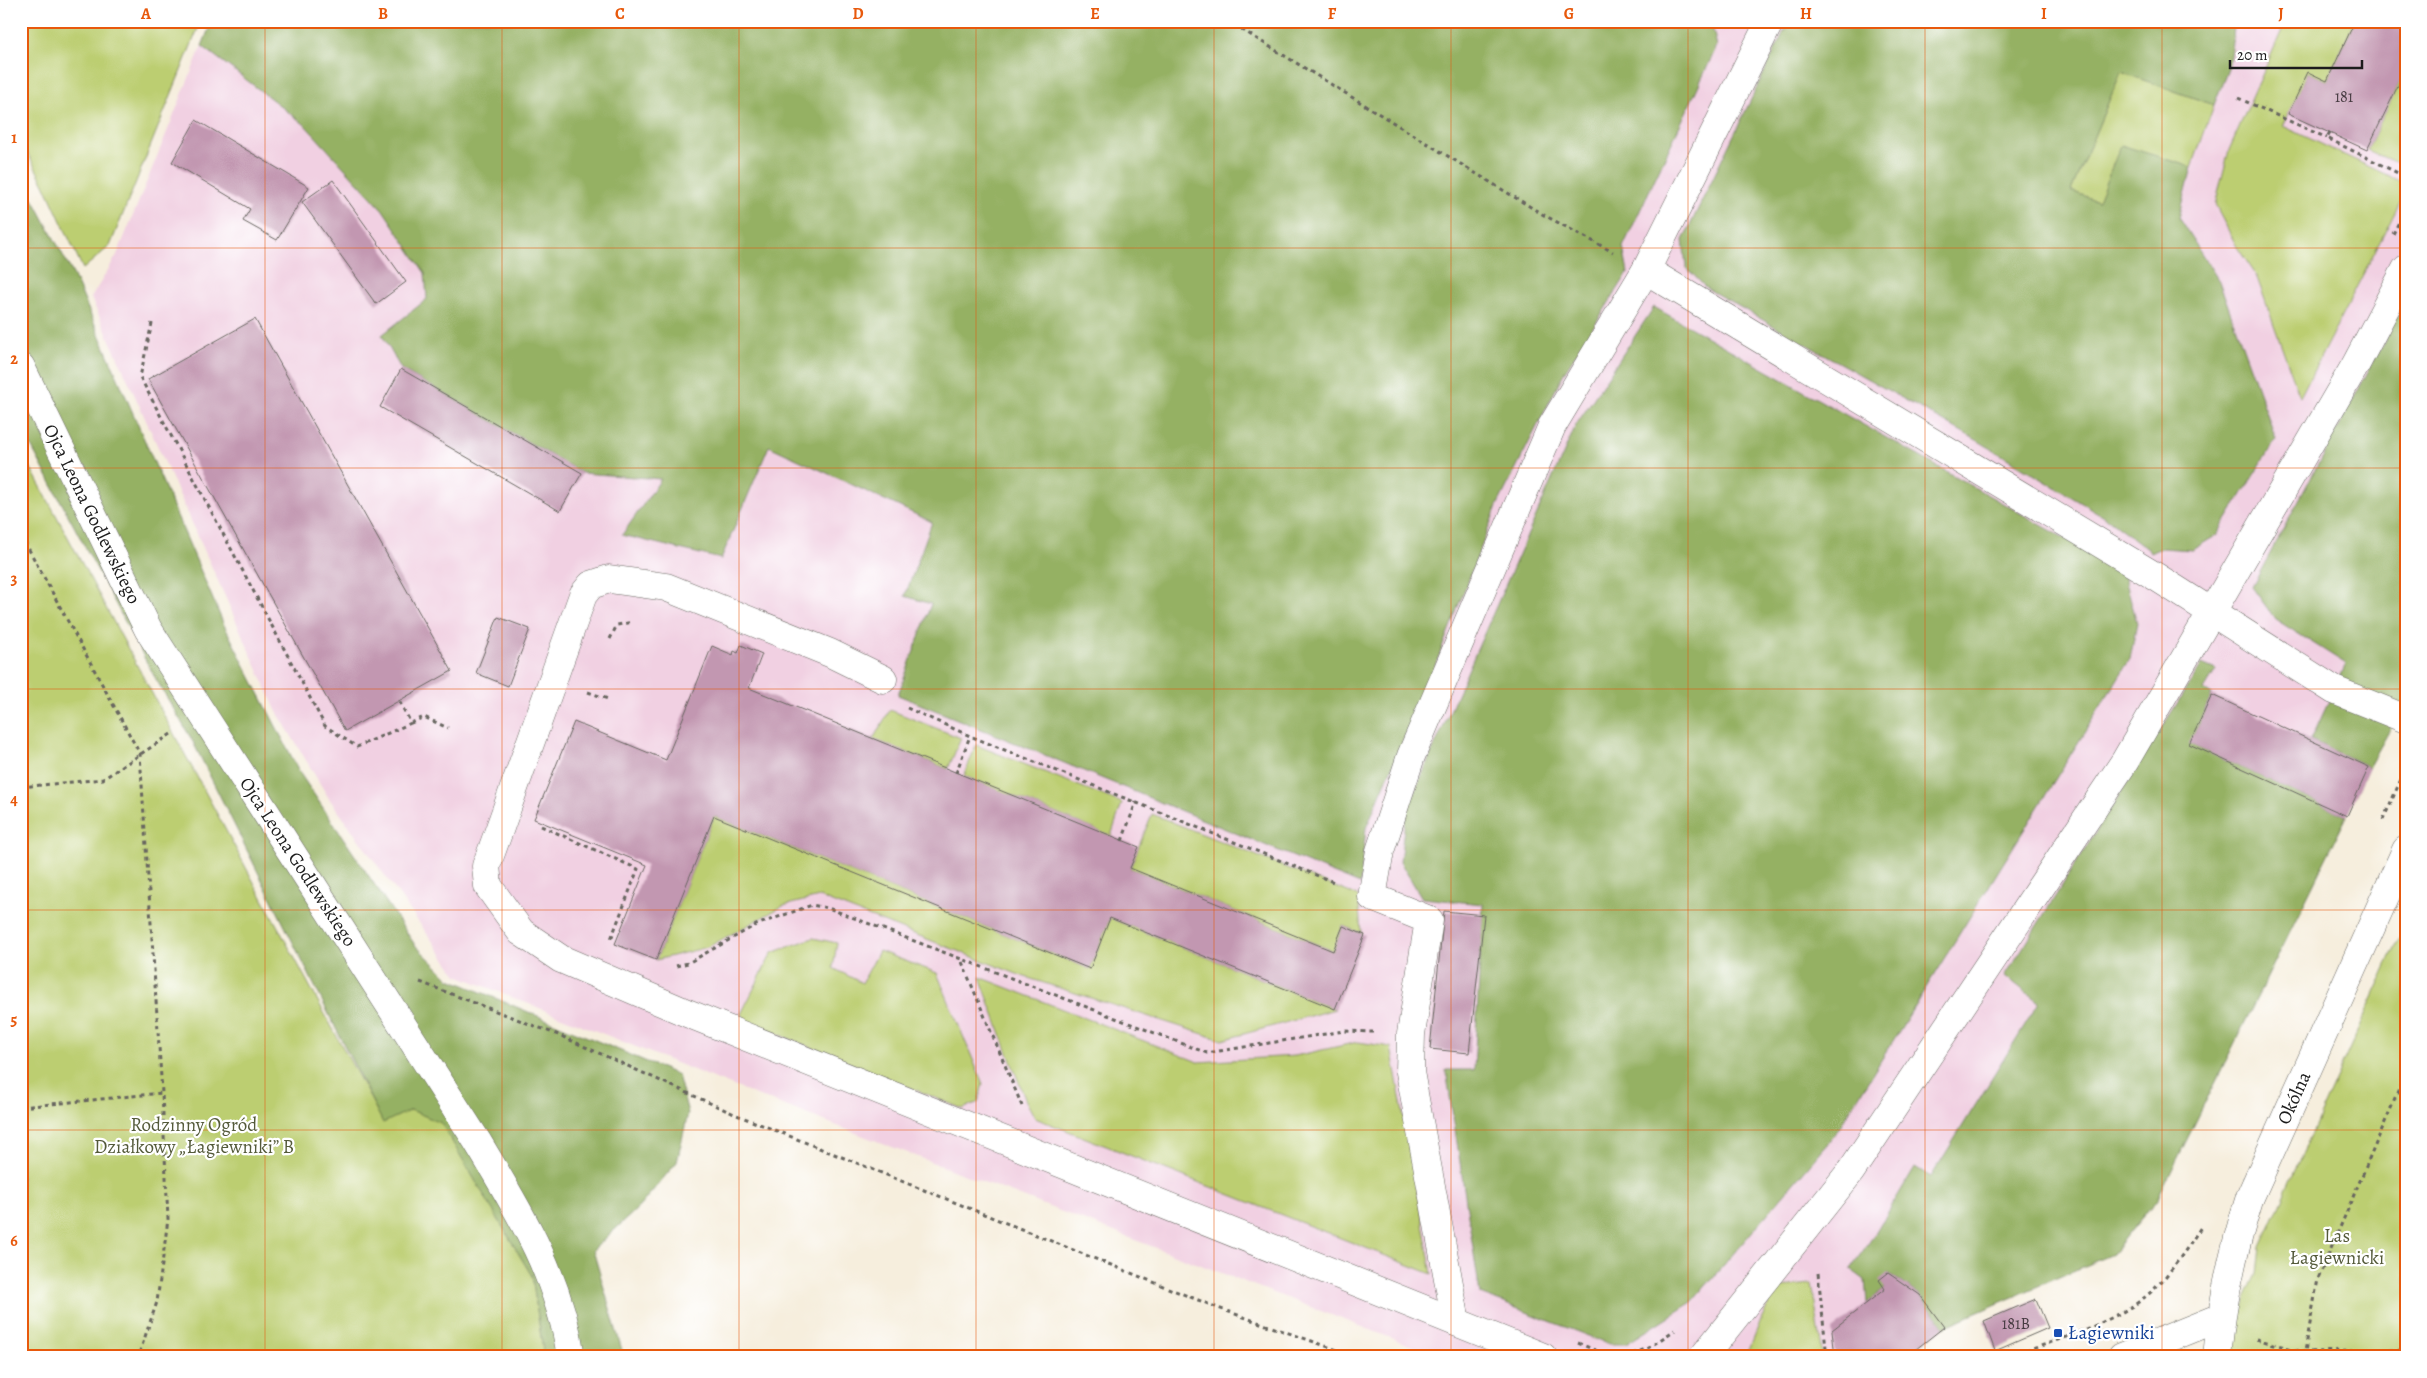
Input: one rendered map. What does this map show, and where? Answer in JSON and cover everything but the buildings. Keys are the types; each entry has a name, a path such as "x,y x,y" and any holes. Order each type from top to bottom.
{"street":[{"path":"1456,1322 1410,1072 1411,1034 1429,920 1372,897 1380,851 1411,756 1548,436 1646,270 1770,21"},
{"path":"1646,270 2212,612 2334,690 2406,719"},
{"path":"1703,1357 1851,1171 2125,761 2356,364 2406,270"},
{"name":"Ojca Leona Godlewskiego","path":"21,367 148,629 478,1141 523,1219 544,1260 559,1298 571,1357"},
{"path":"883,679 830,653 666,588 609,580 592,585 583,595 486,866 488,886 521,932 561,959 687,1012 1543,1357"},
{"name":"Okólna","path":"2218,1357 2220,1317 2236,1240 2250,1197 2406,850"},
{"path":"2122,1357 2220,1317"}],"path":[{"path":"1228,21 1542,214 1646,270"},
{"path":"2238,98 2327,138 2406,177"},
{"path":"2327,138 2330,133"},
{"path":"152,323 140,377 325,726 356,746 424,717 448,728"},
{"path":"21,535 140,754 162,1094 168,1219 157,1302 138,1357"},
{"path":"608,641 617,625 642,620"},
{"path":"883,679 894,702 970,736 1372,897"},
{"path":"581,689 608,699"},
{"path":"399,701 411,723"},
{"path":"956,772 970,736"},
{"path":"21,788 103,780 140,754"},
{"path":"2381,825 2406,768"},
{"path":"1122,840 1136,802"},
{"path":"534,823 638,869 609,946"},
{"path":"670,968 688,963 756,926 812,905 828,908 1207,1053 1344,1031 1411,1034"},
{"path":"415,980 561,1036 732,1113 1218,1308 1357,1357"},
{"path":"2303,1355 2318,1279 2406,1073"},
{"path":"21,1107 162,1094"},
{"path":"2011,1357 2087,1329 2126,1309 2156,1287 2185,1251 2204,1222"},
{"path":"2220,1317 2250,1337 2303,1355 2406,1350"}],"shaded area":[{"path":"212,21 2406,21 2406,701 2369,767 2158,1198 2112,1254 1944,1327 1906,1357 1441,1357 728,1084 457,975 328,797 276,710 91,298 117,255"}],"green space":[{"path":"21,21 201,21 110,246 83,269 44,184 21,141"},
{"path":"212,21 1711,21 1717,46 1623,247 1628,273 1565,371 1497,506 1437,661 1366,828 1360,884 898,695 931,604 905,596 932,522 769,446 721,559 622,535 661,479 582,473 401,369 382,335 427,299 425,273 383,210 304,124 202,46"},
{"path":"1789,21 2219,21 2234,29 2228,69 2214,105 2121,72 2071,191 2098,201 2121,145 2192,167 2179,218 2219,281 2276,439 2217,535 2192,550 2161,548 2150,553 2148,549 2105,517 1980,442 1706,288 1686,267 1683,240"},
{"path":"2286,21 2355,21 2327,81 2308,72 2283,126 2406,184 2406,191 2300,397 2256,275 2237,247 2215,205 2229,150"},
{"path":"2406,69 2406,167 2367,150"},
{"path":"2121,72 2214,105 2192,167 2122,146 2098,201 2071,191"},
{"path":"21,176 74,276 224,625 301,775 415,945 450,979 678,1075 688,1113 677,1162 639,1207 593,1250 624,1357 544,1357 532,1276 441,1123 411,1110 383,1123 192,740 153,674 21,427"},
{"path":"2406,301 2406,701 2369,767 2311,740 2346,664 2275,619 2252,587"},
{"path":"1654,307 2123,571 2137,623 2130,659 1834,1136 1692,1302 1626,1344 1609,1344 1480,1294 1446,1070 1474,1070 1483,904 1422,898 1400,862 1406,811 1576,425"},
{"name":"Rodzinny Ogród Działkowy „Łagiewniki” B","path":"21,450 383,1122 411,1110 441,1122 532,1276 544,1357 21,1357"},
{"path":"2202,664 2216,670 2204,690 2212,695 2190,744 2347,816 2158,1198 2112,1254 1944,1327 1920,1295 1888,1273 1885,1289 1867,1303 1865,1280 1850,1269 1875,1234 1915,1167 1931,1177 2039,1002 2005,976"},
{"path":"890,710 961,738 948,769 873,739"},
{"path":"976,745 1122,803 1111,836 964,776"},
{"path":"1152,814 1358,896 1361,933 1343,926 1333,951 1130,868"},
{"path":"714,816 1090,969 1110,918 1335,1009 1222,1040 1022,976 819,897 783,906 708,947 656,960"},
{"name":"Las Łagiewnicki","path":"2406,923 2406,1357 2225,1357 2223,1351 2258,1274 2261,1246"},
{"path":"813,938 837,943 833,968 862,983 879,951 937,973 983,1084 978,1102 963,1109 746,1021 741,1014 772,953"},
{"path":"980,977 1198,1062 1295,1056 1358,1042 1391,1047 1432,1274 1035,1118 1025,1099"},
{"path":"1812,1284 1823,1357 1746,1357 1762,1317 1778,1287"}],"place":[{"name":"Łagiewniki","path":"2058,1333"}]}
